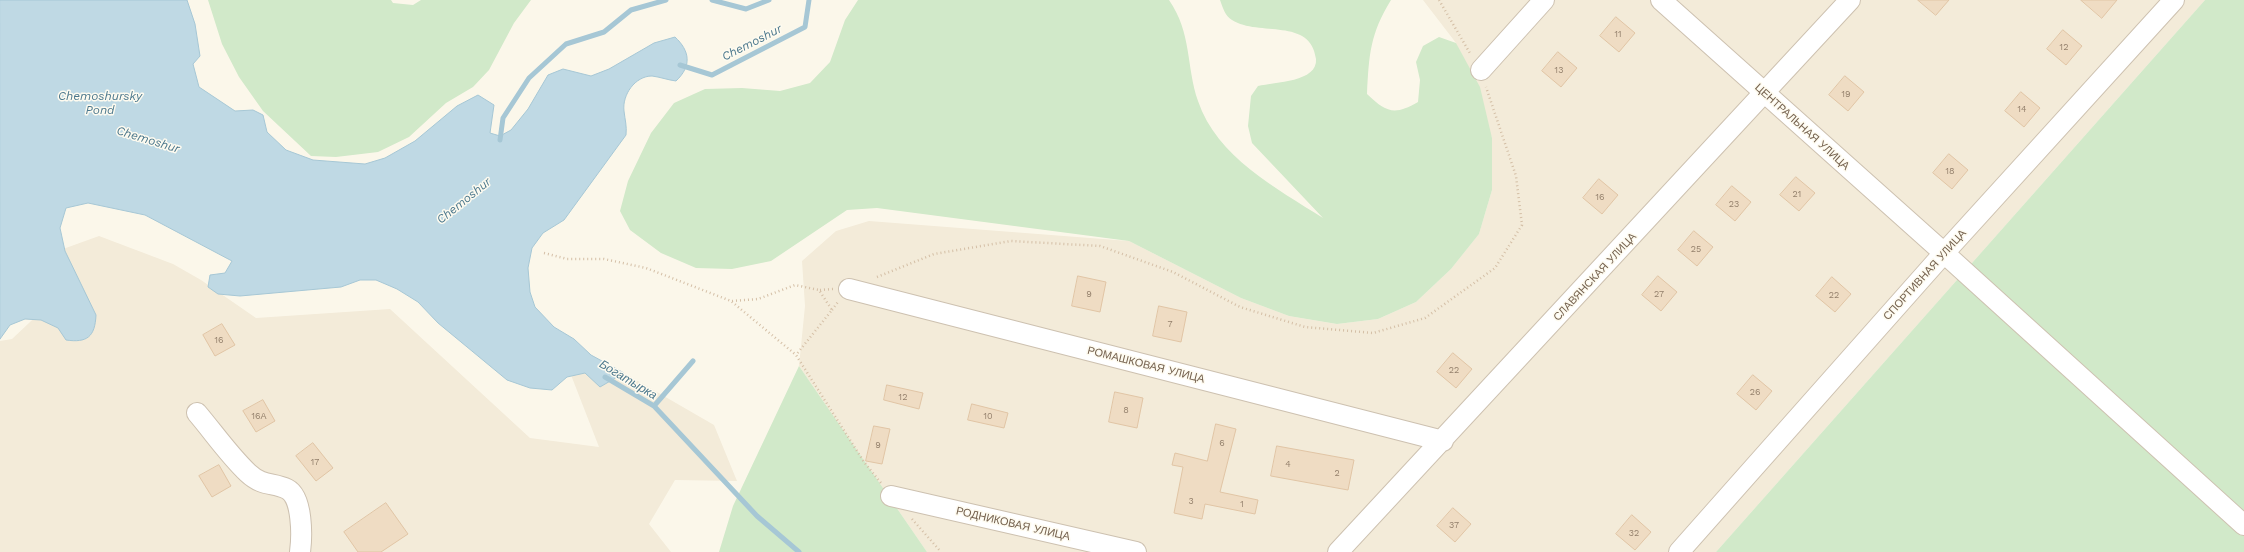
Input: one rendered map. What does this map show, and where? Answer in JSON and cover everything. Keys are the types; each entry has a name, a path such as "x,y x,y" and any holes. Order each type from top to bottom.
{"street":[{"path":"1481,70 1544,0"},
{"name":"ЦЕНТРАЛЬНАЯ УЛИЦА","path":"1661,0 1944,253 2244,525"},
{"name":"СЛАВЯНСКАЯ УЛИЦА","path":"1338,552 1850,0"},
{"name":"СПОРТИВНАЯ УЛИЦА","path":"1680,552 1944,253 2174,0"},
{"name":"РОМАШКОВАЯ УЛИЦА","path":"849,289 1442,441"},
{"path":"197,413 249,474 266,485 287,488 292,492 299,510 302,539 300,552"},
{"name":"РОДНИКОВАЯ УЛИЦА","path":"891,496 1136,552"}],"path":[{"path":"849,289 934,254 1011,241 1100,246 1173,272 1240,307 1305,328 1373,333 1425,318 1495,268 1522,225 1516,176 1481,70 1439,0"},
{"path":"544,253 567,259 604,259 646,268 731,301 796,355 864,462 891,496"},
{"path":"731,301 758,300 795,285 819,290 832,310 796,355"},
{"path":"911,518 941,552"}],"shaded area":[{"path":"1423,0 2205,0 1716,552 927,552 799,366 805,306 802,261 836,231 869,221 1129,241 1241,298 1289,316 1337,324 1378,319 1416,302 1451,269 1479,234 1492,190 1492,138 1456,43"},
{"path":"99,236 173,264 201,280 256,318 390,309 530,438 599,447 564,357 624,373 714,425 737,481 675,480 649,524 671,552 0,552 0,341 12,339 47,306 52,253"}],"green space":[{"path":"208,0 391,0 393,3 413,5 421,0 531,0 514,23 489,70 473,87 446,103 409,137 378,152 336,157 311,156 263,111 239,77 222,44"},
{"path":"858,0 1169,0 1182,25 1194,88 1198,101 1207,121 1219,139 1234,155 1268,183 1323,218 1252,143 1248,126 1251,96 1258,86 1294,80 1303,77 1310,72 1315,67 1316,59 1312,46 1305,38 1294,33 1243,25 1232,20 1223,9 1220,0 1391,0 1384,12 1372,45 1367,94 1380,105 1391,110 1403,109 1418,102 1420,80 1416,62 1423,46 1439,37 1456,43 1480,87 1492,138 1492,190 1479,234 1451,269 1416,302 1378,319 1337,324 1289,316 1241,298 1129,241 877,208 847,210 771,261 732,269 696,268 661,253 630,230 620,211 628,181 651,133 674,103 705,89 742,88 780,91 810,83 830,62 845,20"},
{"path":"2205,0 2244,0 2244,552 1716,552"},
{"path":"799,366 927,552 719,552 733,506"}],"water":[{"name":"Chemoshursky Pond","path":"0,0 187,0 195,24 200,56 193,64 199,87 235,111 253,110 263,115 267,132 286,150 313,160 365,164 385,158 415,141 457,106 478,95 494,105 490,133 500,136 511,130 528,109 548,75 563,69 591,76 609,69 654,43 675,37 680,42 686,53 687,64 685,70 676,81 652,76 640,79 627,93 624,105 626,135 564,220 543,233 532,248 528,268 530,292 535,307 554,327 574,339 591,355 624,373 600,387 585,373 567,377 552,390 530,388 507,380 438,323 418,302 397,289 376,280 360,280 341,287 240,296 218,294 208,287 210,275 225,273 232,261 145,215 88,203 66,208 60,228 65,251 96,315 92,333 84,339 73,341 66,340 58,328 41,320 25,319 10,325 0,339"}],"building":[{"path":"1918,0 1949,0 1936,15"},
{"path":"2081,0 2117,0 2102,18"},
{"path":"1616,17 1635,33 1619,52 1600,36"},
{"path":"2063,30 2082,46 2066,65 2047,49"},
{"path":"1558,52 1577,68 1561,87 1542,71"},
{"path":"1845,76 1864,92 1848,111 1829,95"},
{"path":"2021,92 2040,108 2024,127 2005,111"},
{"path":"1949,154 1968,170 1952,189 1933,173"},
{"path":"1796,177 1815,193 1799,211 1780,195"},
{"path":"1599,179 1618,195 1602,214 1583,198"},
{"path":"1732,186 1751,202 1735,221 1716,205"},
{"path":"1694,231 1713,247 1697,266 1678,250"},
{"path":"1078,276 1106,282 1100,312 1072,306"},
{"path":"1658,276 1677,292 1661,311 1642,295"},
{"path":"1832,277 1851,294 1835,312 1816,296"},
{"path":"1159,306 1187,312 1181,342 1153,336"},
{"path":"222,324 235,345 215,356 203,335"},
{"path":"1453,353 1472,369 1456,388 1437,372"},
{"path":"1753,375 1772,391 1756,410 1737,394"},
{"path":"887,385 923,393 919,409 884,400"},
{"path":"1115,392 1143,398 1137,428 1109,422"},
{"path":"263,400 275,421 256,432 243,411"},
{"path":"972,404 1008,413 1004,428 968,420"},
{"path":"1216,424 1236,429 1220,492 1258,500 1255,514 1205,504 1202,519 1174,513 1183,467 1172,465 1175,453 1207,461"},
{"path":"874,426 890,429 882,464 866,461"},
{"path":"313,443 333,468 316,481 296,456"},
{"path":"1277,446 1354,460 1348,490 1271,476"},
{"path":"219,465 231,486 212,497 199,476"},
{"path":"386,503 408,534 381,552 358,552 344,532"},
{"path":"1453,508 1471,524 1455,542 1437,526"},
{"path":"1632,515 1651,532 1635,550 1616,534"}],"waterway":[{"path":"500,140 503,118 529,78 566,44 604,32 631,10 666,0"},
{"path":"712,0 746,9 769,0"},
{"name":"Chemoshur","path":"680,65 712,75 805,27 809,0"},
{"path":"654,406 693,361"},
{"name":"Богатырка","path":"605,377 654,406 757,516 799,552"}]}
